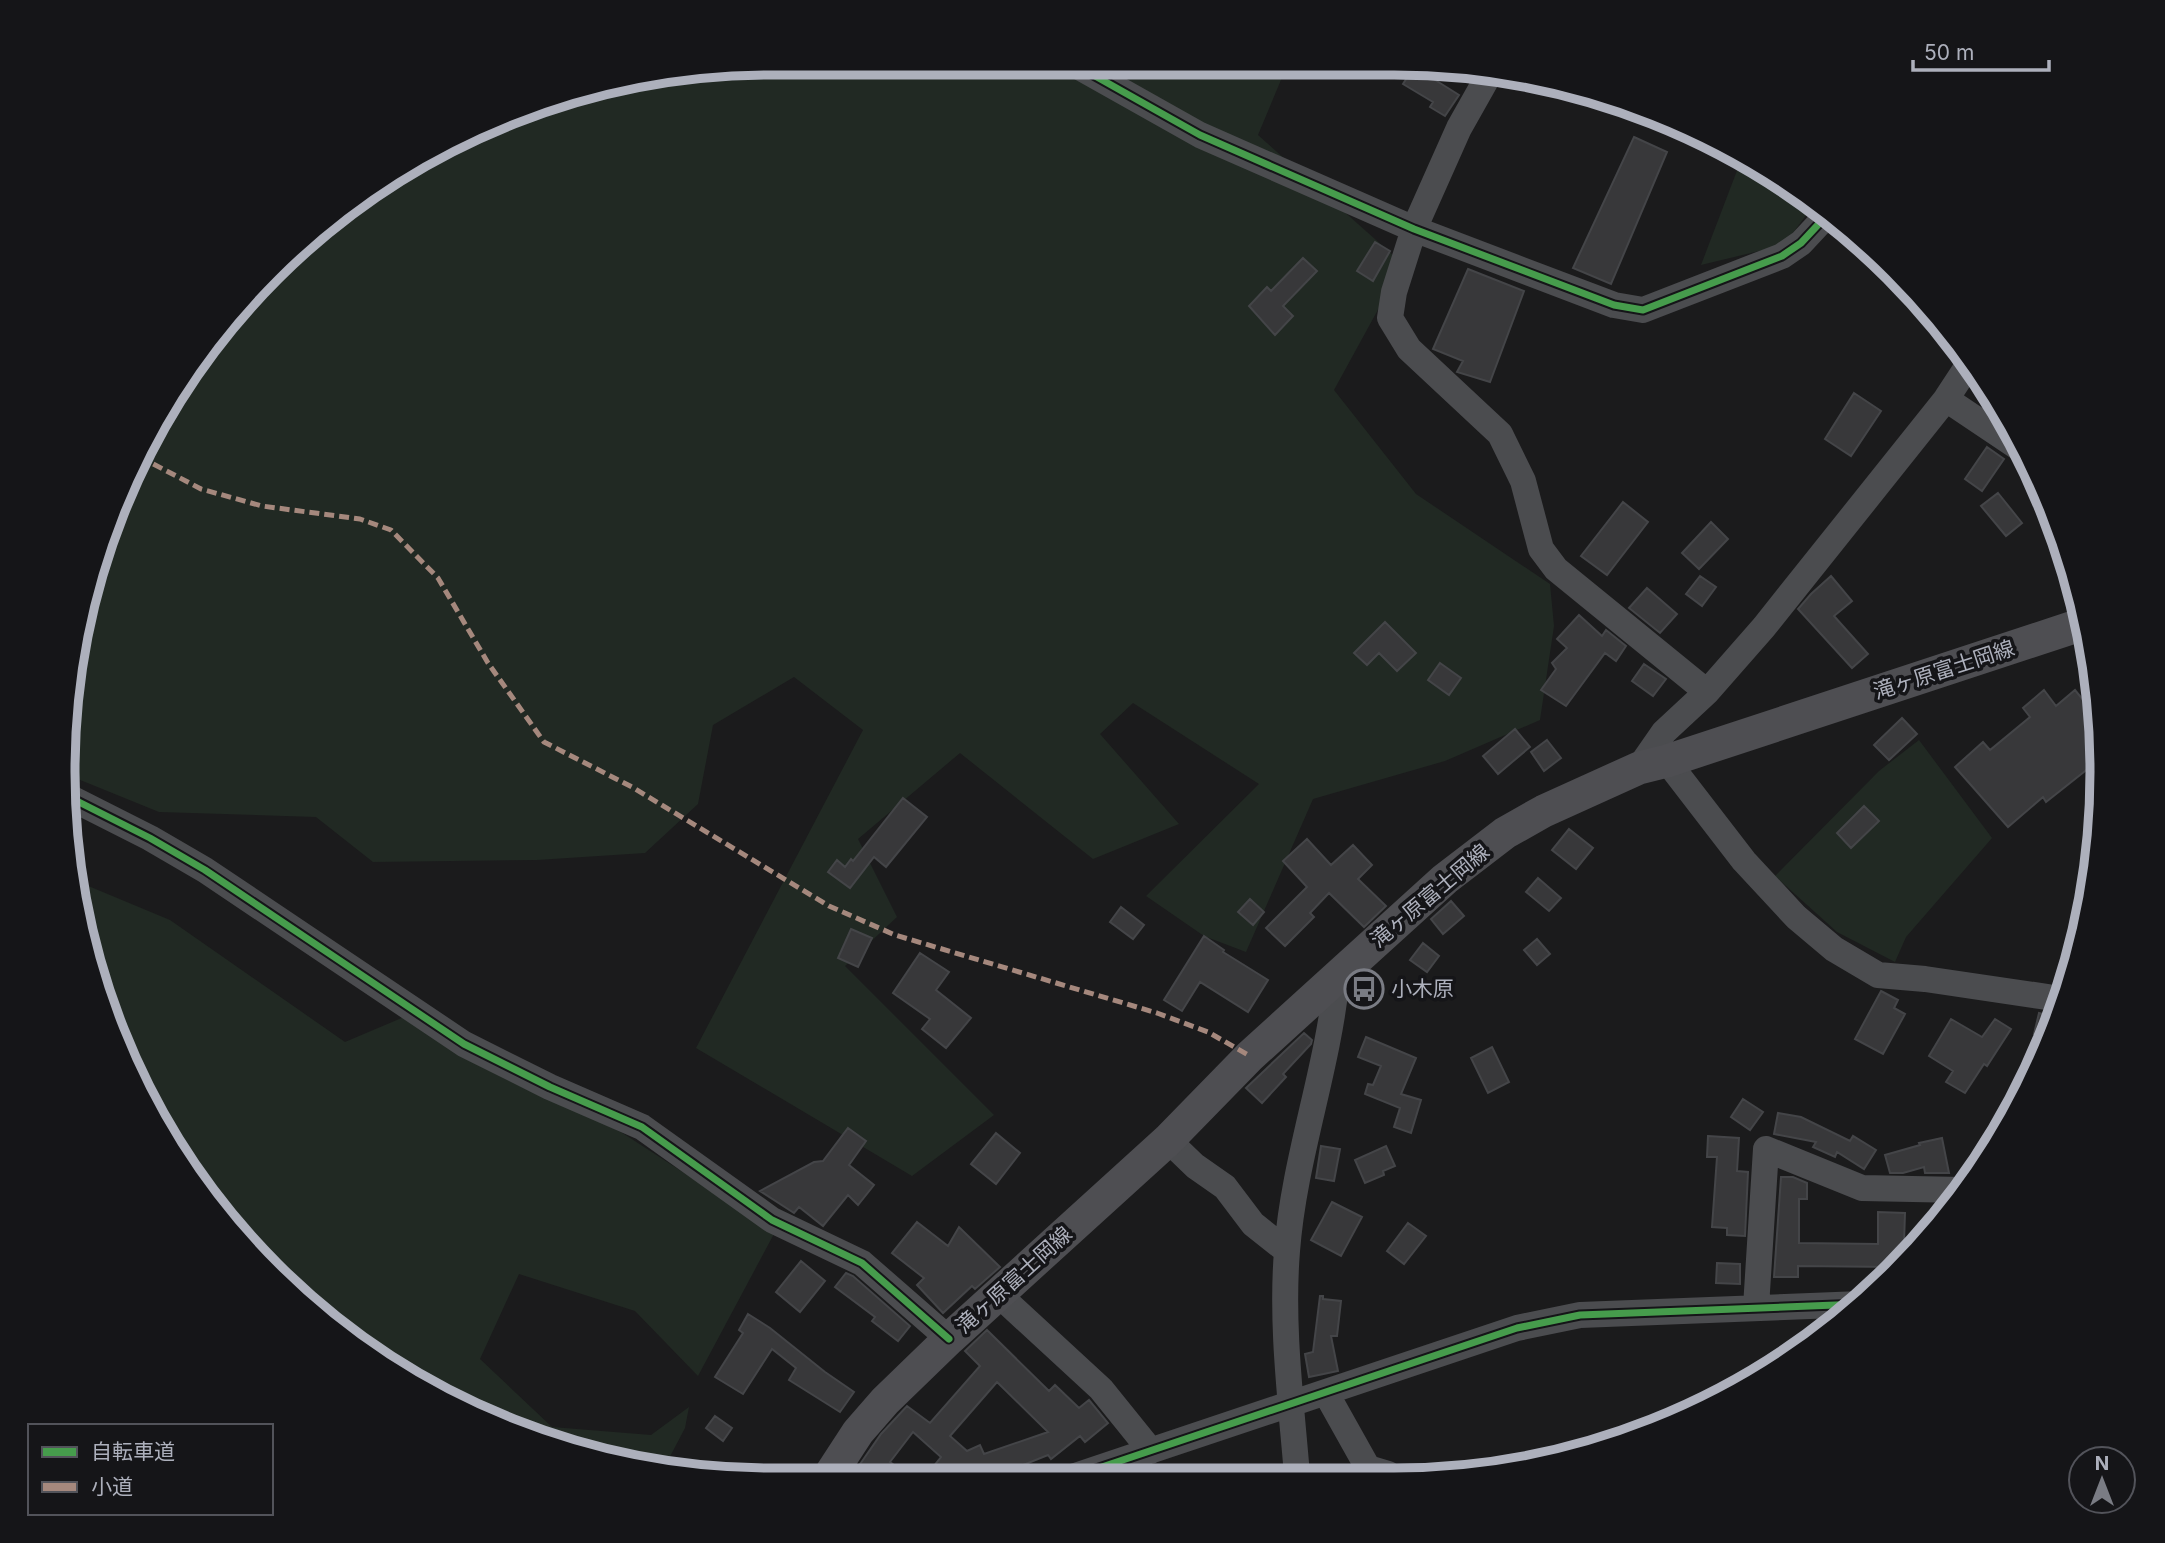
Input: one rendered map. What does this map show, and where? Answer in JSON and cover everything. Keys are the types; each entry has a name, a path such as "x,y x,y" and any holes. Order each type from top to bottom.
{"main road":[{"name":"滝ヶ原富士岡線","path":"835,1468 858,1432 885,1401 949,1339 1168,1140 1250,1056 1445,879 1505,833 1544,811 1653,765 2074,627"}],"street":[{"path":"1093,75 1200,135 1414,229 1614,305 1643,310 1782,256 1801,243 1821,222"},
{"path":"1485,81 1459,128 1414,229 1394,292 1390,318 1409,349 1500,434 1523,481 1541,549 1556,569 1707,692"},
{"path":"1963,372 1765,627 1707,692 1664,732 1653,765 1796,917 1833,949 1878,975 2052,998"},
{"path":"1945,399 2004,438"},
{"path":"76,801 150,838 205,870 422,1013 464,1044 550,1087 642,1127 772,1220 862,1263 949,1339"},
{"path":"1296,1468 1286,1316 1287,1251 1300,1162 1333,1018 1337,977"},
{"path":"1168,1140 1195,1166 1225,1187 1252,1224 1287,1251"},
{"path":"1756,1307 1766,1149 1862,1188 1949,1191"},
{"path":"998,1294 1101,1389 1151,1451"},
{"path":"1099,1468 1517,1328 1580,1315 1841,1305"},
{"path":"1326,1393 1368,1468"}],"shaded area":[{"path":"772,75 1283,75 1258,135 1403,264 1334,390 1416,494 1550,584 1554,626 1540,720 1445,761 1313,799 1246,952 1204,936 1146,896 1259,784 1133,703 1100,734 1179,824 1093,859 960,753 858,839 897,917 845,966 994,1115 912,1176 696,1048 863,730 794,677 713,725 698,804 645,853 537,860 373,862 316,817 159,812 75,778 81,681 99,591 128,505 169,423 219,348 248,312 312,248 348,219 423,169 505,128 548,112 591,99 681,81"},
{"path":"1738,168 1808,213 1784,245 1701,265"},
{"path":"1919,740 1992,838 1906,937 1895,962 1837,932 1775,876 1879,771"},
{"path":"85,885 170,920 345,1042 411,1014 624,1134 775,1232 698,1376 635,1311 519,1274 480,1359 552,1427 651,1435 689,1407 685,1428 668,1460 591,1444 548,1431 505,1415 423,1374 348,1324 312,1295 248,1231 219,1195 169,1120 128,1038 112,995 99,952"}],"building":[{"path":"1408,76 1433,77 1459,95 1445,116 1430,107 1433,102 1403,84"},
{"path":"1634,137 1667,152 1611,284 1573,268"},
{"path":"1375,242 1390,251 1373,281 1357,271"},
{"path":"1303,258 1317,271 1283,306 1293,316 1275,335 1249,306 1267,287 1271,291"},
{"path":"1468,269 1524,291 1490,382 1457,372 1463,361 1433,349"},
{"path":"1854,393 1881,411 1851,456 1825,439"},
{"path":"1987,447 2004,459 1982,491 1965,479"},
{"path":"1998,493 2022,523 2006,536 1981,506"},
{"path":"1623,502 1648,522 1607,575 1581,556"},
{"path":"1711,522 1728,539 1699,569 1682,553"},
{"path":"1700,576 1716,587 1702,606 1686,594"},
{"path":"1831,576 1852,601 1834,616 1868,654 1852,668 1798,609"},
{"path":"1647,588 1677,614 1660,633 1629,608"},
{"path":"1579,615 1602,636 1606,630 1626,646 1616,661 1605,653 1566,706 1541,690 1556,669 1552,663 1567,648 1557,639"},
{"path":"1385,622 1416,653 1397,671 1379,653 1367,665 1354,653"},
{"path":"1440,663 1461,678 1449,695 1428,680"},
{"path":"1644,664 1666,679 1653,696 1632,681"},
{"path":"2044,690 2056,706 2075,690 2086,704 2090,767 2046,802 2043,797 2008,827 1955,767 1983,742 1990,750 2030,717 2023,708"},
{"path":"1902,718 1917,734 1889,760 1874,745"},
{"path":"1515,729 1530,747 1498,774 1483,756"},
{"path":"1547,740 1561,758 1544,771 1531,752"},
{"path":"903,798 927,817 886,867 874,857 850,888 828,872 837,860 845,867 851,859 853,861"},
{"path":"1864,806 1879,821 1851,848 1837,833"},
{"path":"1569,829 1593,848 1576,869 1552,850"},
{"path":"1307,839 1331,865 1353,845 1372,865 1358,879 1386,906 1364,927 1329,893 1310,913 1314,917 1285,946 1266,928 1307,887 1283,861"},
{"path":"1538,878 1561,898 1549,911 1526,892"},
{"path":"1250,899 1264,912 1253,925 1238,912"},
{"path":"1451,901 1464,916 1443,934 1431,919"},
{"path":"1121,907 1144,925 1133,939 1110,922"},
{"path":"851,929 872,938 858,967 838,958"},
{"path":"1204,936 1224,950 1223,952 1268,980 1248,1012 1200,982 1182,1011 1164,1000"},
{"path":"1537,939 1550,954 1537,965 1524,950"},
{"path":"1423,943 1439,956 1427,972 1410,960"},
{"path":"920,953 949,972 936,990 971,1018 946,1048 922,1029 930,1019 893,993"},
{"path":"1881,991 1898,1000 1894,1008 1905,1014 1883,1054 1855,1039"},
{"path":"2039,1013 2046,1015 2038,1035 2034,1034"},
{"path":"1951,1019 1982,1037 1995,1019 2011,1029 1987,1066 1984,1064 1965,1093 1946,1082 1953,1071 1929,1056"},
{"path":"1304,1033 1312,1040 1311,1044 1283,1074 1286,1077 1262,1103 1246,1088"},
{"path":"1366,1037 1416,1058 1401,1094 1421,1100 1411,1133 1394,1127 1400,1108 1365,1094 1368,1084 1373,1085 1381,1066 1358,1057"},
{"path":"1492,1047 1509,1082 1488,1093 1471,1058"},
{"path":"1743,1099 1763,1112 1750,1130 1731,1117"},
{"path":"1778,1113 1801,1117 1850,1141 1853,1136 1876,1150 1864,1169 1837,1152 1835,1157 1813,1147 1816,1142 1774,1134"},
{"path":"848,1128 866,1141 849,1165 874,1185 858,1205 848,1195 823,1226 799,1207 794,1213 760,1191 814,1162 823,1161"},
{"path":"996,1133 1020,1153 996,1184 971,1164"},
{"path":"1708,1136 1739,1138 1737,1171 1748,1172 1745,1236 1727,1235 1727,1228 1712,1227 1717,1157 1707,1157"},
{"path":"1942,1138 1949,1173 1925,1173 1924,1167 1903,1173 1890,1173 1885,1155"},
{"path":"1321,1146 1340,1149 1334,1181 1316,1178"},
{"path":"1386,1146 1395,1166 1383,1171 1384,1175 1365,1183 1355,1160"},
{"path":"1781,1177 1793,1177 1807,1183 1807,1199 1799,1199 1799,1243 1878,1244 1878,1212 1905,1213 1906,1243 1883,1267 1798,1266 1798,1277 1774,1277"},
{"path":"1332,1202 1362,1217 1341,1256 1311,1240"},
{"path":"917,1222 948,1246 959,1227 1000,1267 975,1289 972,1286 943,1313 917,1285 924,1278 892,1253"},
{"path":"1408,1223 1426,1236 1404,1264 1387,1251"},
{"path":"801,1261 825,1281 800,1312 776,1292"},
{"path":"1717,1263 1740,1264 1740,1284 1716,1283"},
{"path":"846,1273 853,1276 910,1326 898,1341 872,1321 875,1317 835,1287"},
{"path":"1320,1296 1323,1296 1323,1299 1341,1301 1337,1336 1331,1336 1338,1371 1309,1377 1305,1354 1313,1352"},
{"path":"748,1314 854,1392 840,1412 789,1380 796,1368 772,1349 743,1394 715,1377 743,1333 739,1330"},
{"path":"987,1330 1049,1391 1055,1385 1079,1408 1089,1400 1108,1423 1085,1442 1080,1436 1051,1459 1048,1455 1016,1468 932,1468 941,1457 913,1432 890,1462 898,1468 857,1468 881,1434 907,1406 930,1423 980,1366 965,1351","holes":["997,1382 1048,1432 984,1454 980,1445 967,1451 950,1436"]},
{"path":"715,1416 732,1428 723,1441 706,1428"}],"marked path":[{"path":"148,461 201,489 262,506 360,519 391,530 438,578 488,663 544,742 632,787 829,906 895,935 1157,1013 1208,1032 1250,1056"}],"cycle path":[{"path":"1093,75 1200,135 1414,229 1614,305 1643,310 1782,256 1801,243 1821,222"},
{"path":"76,801 150,838 205,870 464,1044 550,1087 642,1127 772,1220 862,1263 949,1339"},
{"path":"1099,1468 1517,1328 1580,1315 1841,1305"}],"place":[{"name":"小木原","path":"1364,989"}]}
